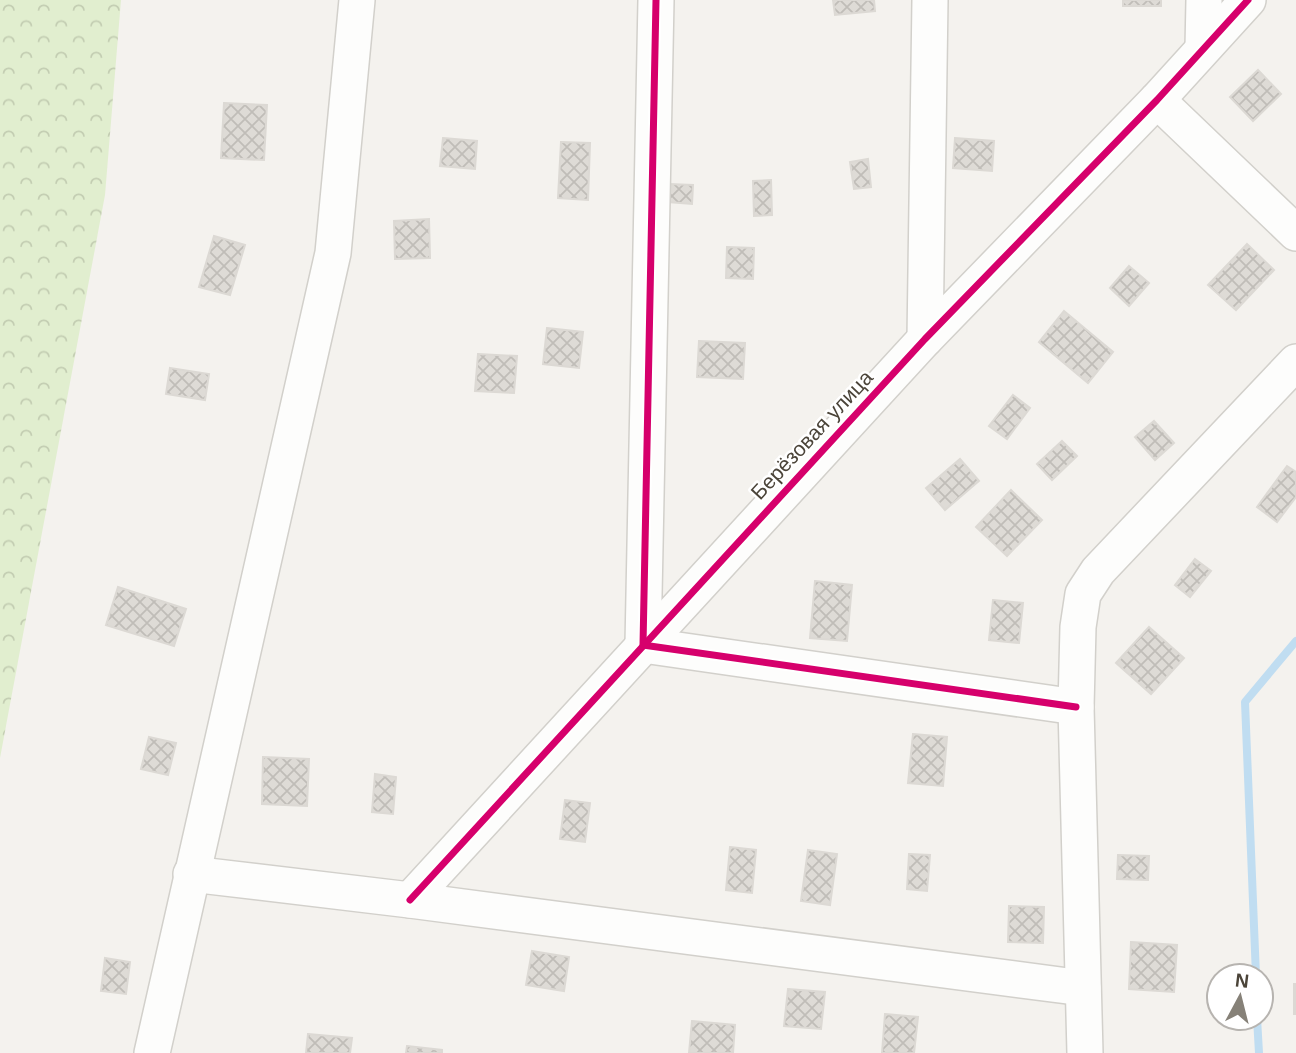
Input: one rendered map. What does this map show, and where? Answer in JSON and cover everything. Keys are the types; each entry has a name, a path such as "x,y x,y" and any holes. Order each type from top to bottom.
{"street":[{"path":"152,1053 333,253 357,0"},
{"path":"656,0 642,645 1076,708"},
{"path":"925,339 930,0"},
{"path":"1203,48 1204,0"},
{"name":"Берёзовая улица","path":"410,900 925,339 1157,100 1248,0"},
{"path":"1157,100 1296,233"},
{"path":"1084,1053 1076,708 1078,627 1083,594 1098,571 1296,362"},
{"path":"191,874 1083,988"}],"green space":[{"path":"0,0 121,0 105,195 0,758"}],"building":[{"path":"833,0 874,0 875,11 835,15"},
{"path":"1123,0 1161,0 1161,6 1123,6"},
{"path":"1258,70 1281,94 1253,121 1230,97"},
{"path":"224,103 267,105 264,160 221,158"},
{"path":"443,138 477,141 475,169 440,166"},
{"path":"955,138 994,141 992,171 953,168"},
{"path":"561,142 590,143 588,200 558,198"},
{"path":"868,159 871,187 854,189 850,162"},
{"path":"771,180 772,215 754,216 753,181"},
{"path":"669,184 693,185 692,204 668,202"},
{"path":"429,219 430,258 395,259 394,221"},
{"path":"214,236 245,245 230,295 199,287"},
{"path":"1247,244 1274,270 1236,310 1208,285"},
{"path":"727,247 754,248 753,279 726,278"},
{"path":"1129,266 1149,283 1129,306 1110,288"},
{"path":"1064,311 1113,352 1088,383 1039,342"},
{"path":"547,328 583,332 579,368 543,364"},
{"path":"699,341 745,343 743,379 697,377"},
{"path":"478,354 517,356 514,393 475,391"},
{"path":"170,368 209,374 205,400 166,394"},
{"path":"1013,395 1030,408 1007,439 989,426"},
{"path":"1154,421 1174,443 1155,460 1135,437"},
{"path":"1062,441 1077,456 1052,480 1037,464"},
{"path":"960,459 979,481 945,510 926,488"},
{"path":"1287,466 1296,472 1296,497 1277,522 1257,507"},
{"path":"1011,490 1042,520 1007,556 976,527"},
{"path":"1195,559 1211,571 1190,597 1175,585"},
{"path":"815,581 852,585 847,641 810,638"},
{"path":"118,587 186,609 174,646 106,625"},
{"path":"993,600 1023,603 1019,643 989,640"},
{"path":"1149,627 1184,658 1151,694 1116,663"},
{"path":"913,734 947,737 943,786 908,783"},
{"path":"149,737 176,743 168,775 141,769"},
{"path":"263,757 309,759 307,806 262,804"},
{"path":"375,774 396,777 393,814 372,812"},
{"path":"565,800 590,803 585,842 560,839"},
{"path":"730,847 756,850 752,893 726,890"},
{"path":"808,850 837,854 830,905 801,901"},
{"path":"909,854 930,855 927,891 907,889"},
{"path":"1118,855 1149,856 1148,880 1117,879"},
{"path":"1009,906 1044,907 1043,943 1008,942"},
{"path":"1131,942 1177,945 1174,992 1129,989"},
{"path":"532,951 569,957 564,991 526,985"},
{"path":"105,958 130,962 126,994 101,991"},
{"path":"1296,984 1296,1014 1294,1014"},
{"path":"788,989 825,992 821,1029 784,1026"},
{"path":"885,1014 918,1017 914,1053 882,1053"},
{"path":"692,1021 735,1025 733,1053 689,1053"},
{"path":"308,1034 352,1038 350,1053 306,1053"},
{"path":"407,1046 442,1050 442,1053 406,1053"}],"waterway":[{"path":"1255,962 1245,702 1296,641"},
{"path":"1258,1032 1259,1053"}],"cycle path":[{"path":"656,0 643,645 1076,707"},
{"path":"410,900 925,339 1157,100 1248,0"}]}
